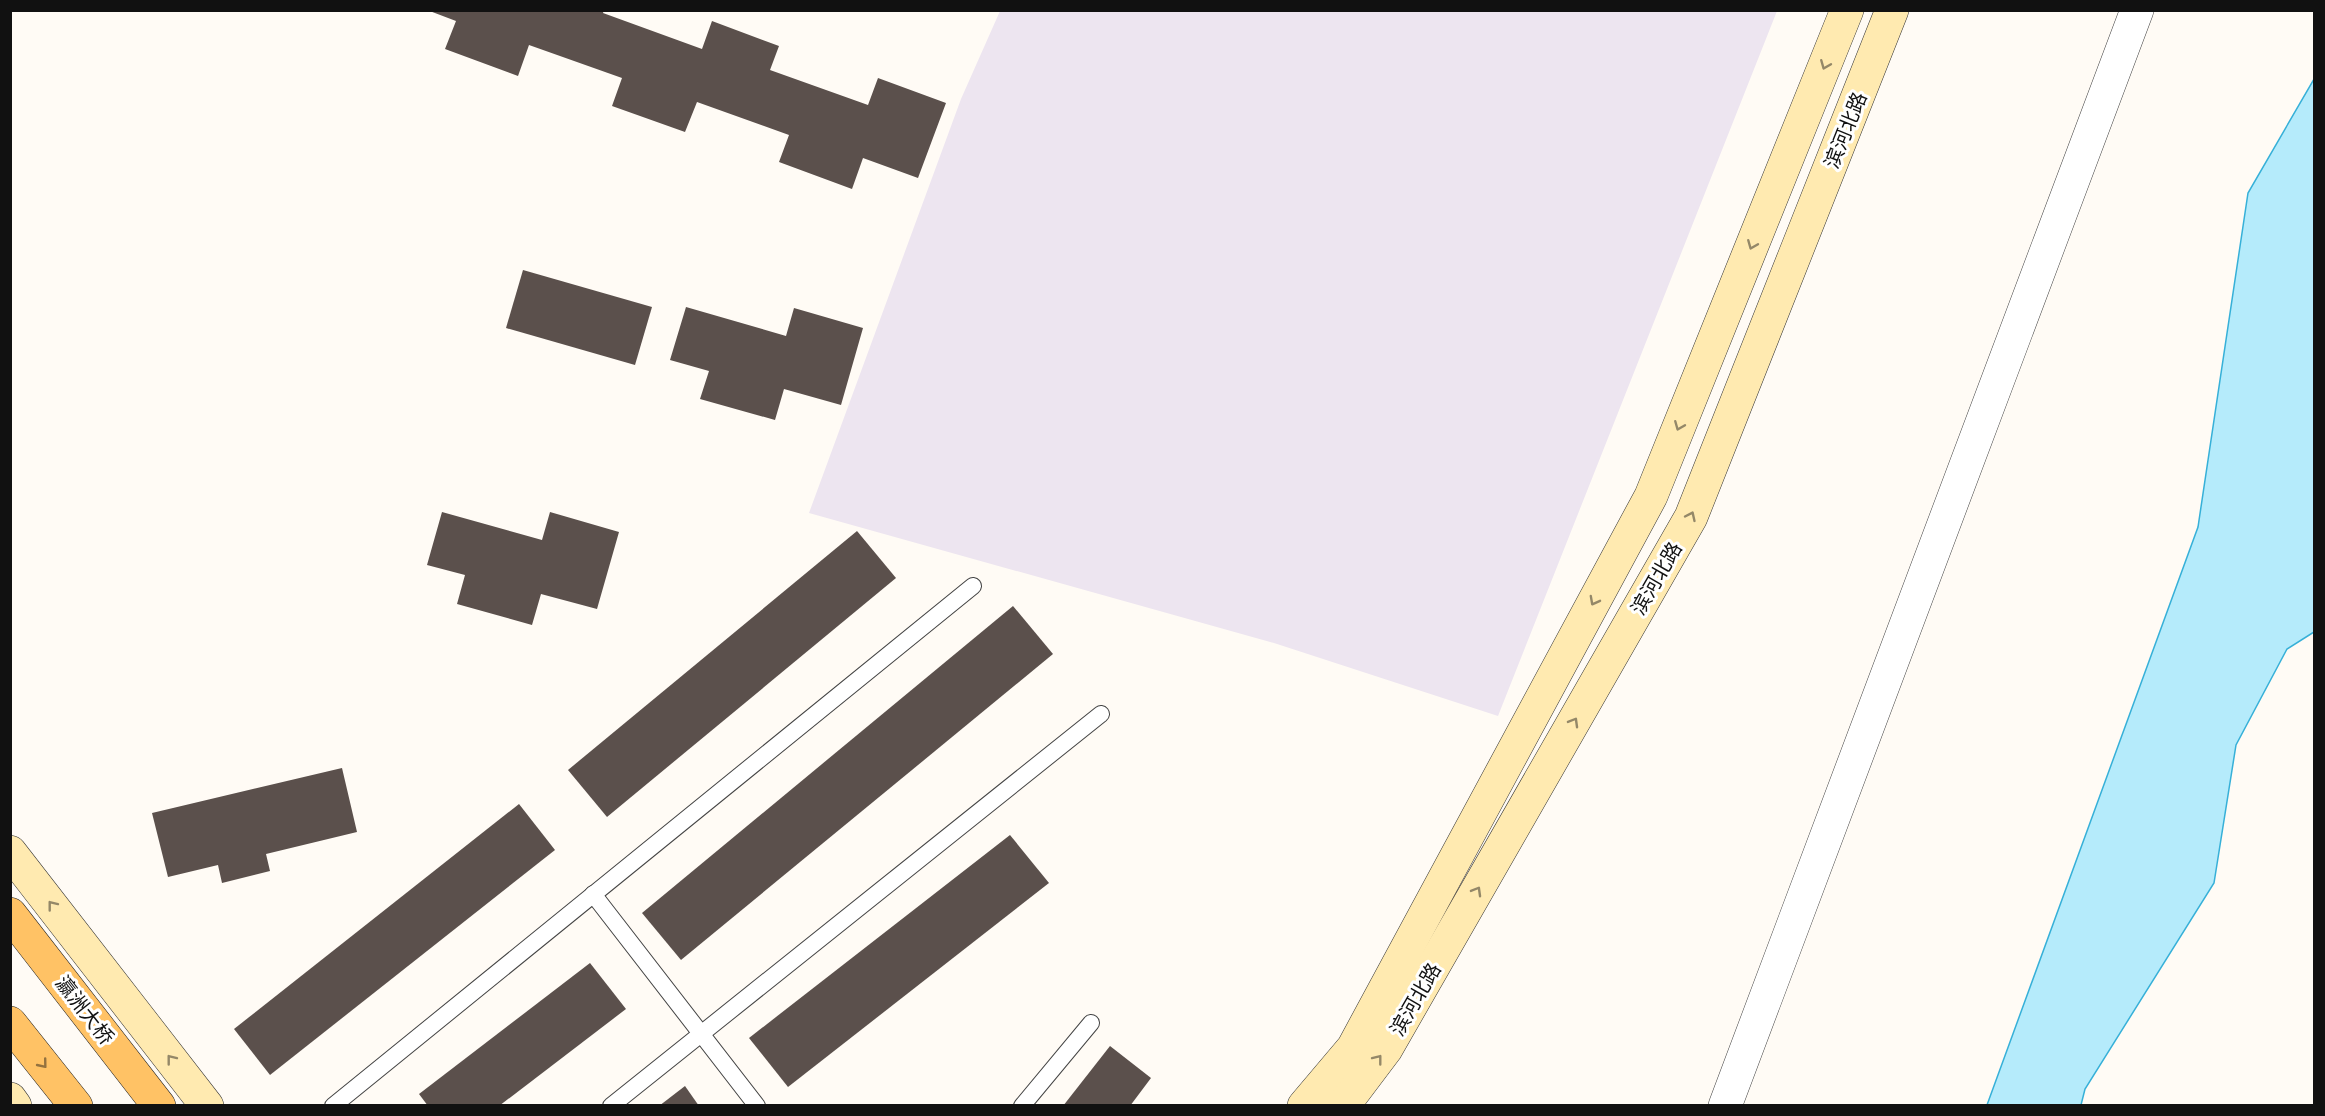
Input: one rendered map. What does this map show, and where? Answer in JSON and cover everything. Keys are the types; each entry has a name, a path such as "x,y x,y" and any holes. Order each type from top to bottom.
{"main road":[{"name":"滨河北路","path":"1304,1106 1353,1048 1651,495 1847,10"},
{"name":"滨河北路","path":"1342,1106 1386,1049 1691,517 1892,10"},
{"path":"10,852 207,1106"},
{"name":"瀛洲大桥","path":"10,915 159,1106"},
{"path":"10,1023 76,1106"},
{"path":"10,1099 15,1106"}],"street":[{"path":"1725,1106 2137,10"}],"lane":[{"path":"333,1106 973,586"},
{"path":"611,1106 1101,714"},
{"path":"593,894 757,1106"},
{"path":"1022,1106 1091,1023"}],"shaded area":[{"path":"1000,11 1777,11 1498,716 1274,643 809,513 961,99"}],"water":[{"path":"2314,79 2314,632 2287,649 2236,745 2214,883 2085,1089 2081,1105 1987,1105 2198,527 2248,193"}],"building":[{"path":"427,10 604,10 603,13 702,49 712,21 779,46 770,70 868,105 878,78 946,103 918,178 863,158 852,189 779,162 789,135 697,102 685,132 612,106 622,78 529,45 518,76 445,49 456,21"},
{"path":"523,270 652,307 635,365 506,328"},
{"path":"686,307 786,336 794,308 863,328 841,405 784,389 775,420 700,399 709,371 670,360"},
{"path":"442,512 542,540 550,512 619,532 597,609 541,594 532,625 457,604 465,575 427,565"},
{"path":"857,531 896,578 607,817 568,770"},
{"path":"1013,606 1053,654 681,960 642,913"},
{"path":"342,768 357,832 266,854 270,871 222,883 218,865 168,877 152,813"},
{"path":"519,804 555,850 270,1075 234,1029"},
{"path":"1010,835 1049,883 788,1087 749,1038"},
{"path":"590,963 626,1009 499,1106 428,1106 419,1094"},
{"path":"1110,1046 1151,1078 1130,1106 1063,1106"},
{"path":"685,1086 699,1106 659,1106"}]}
